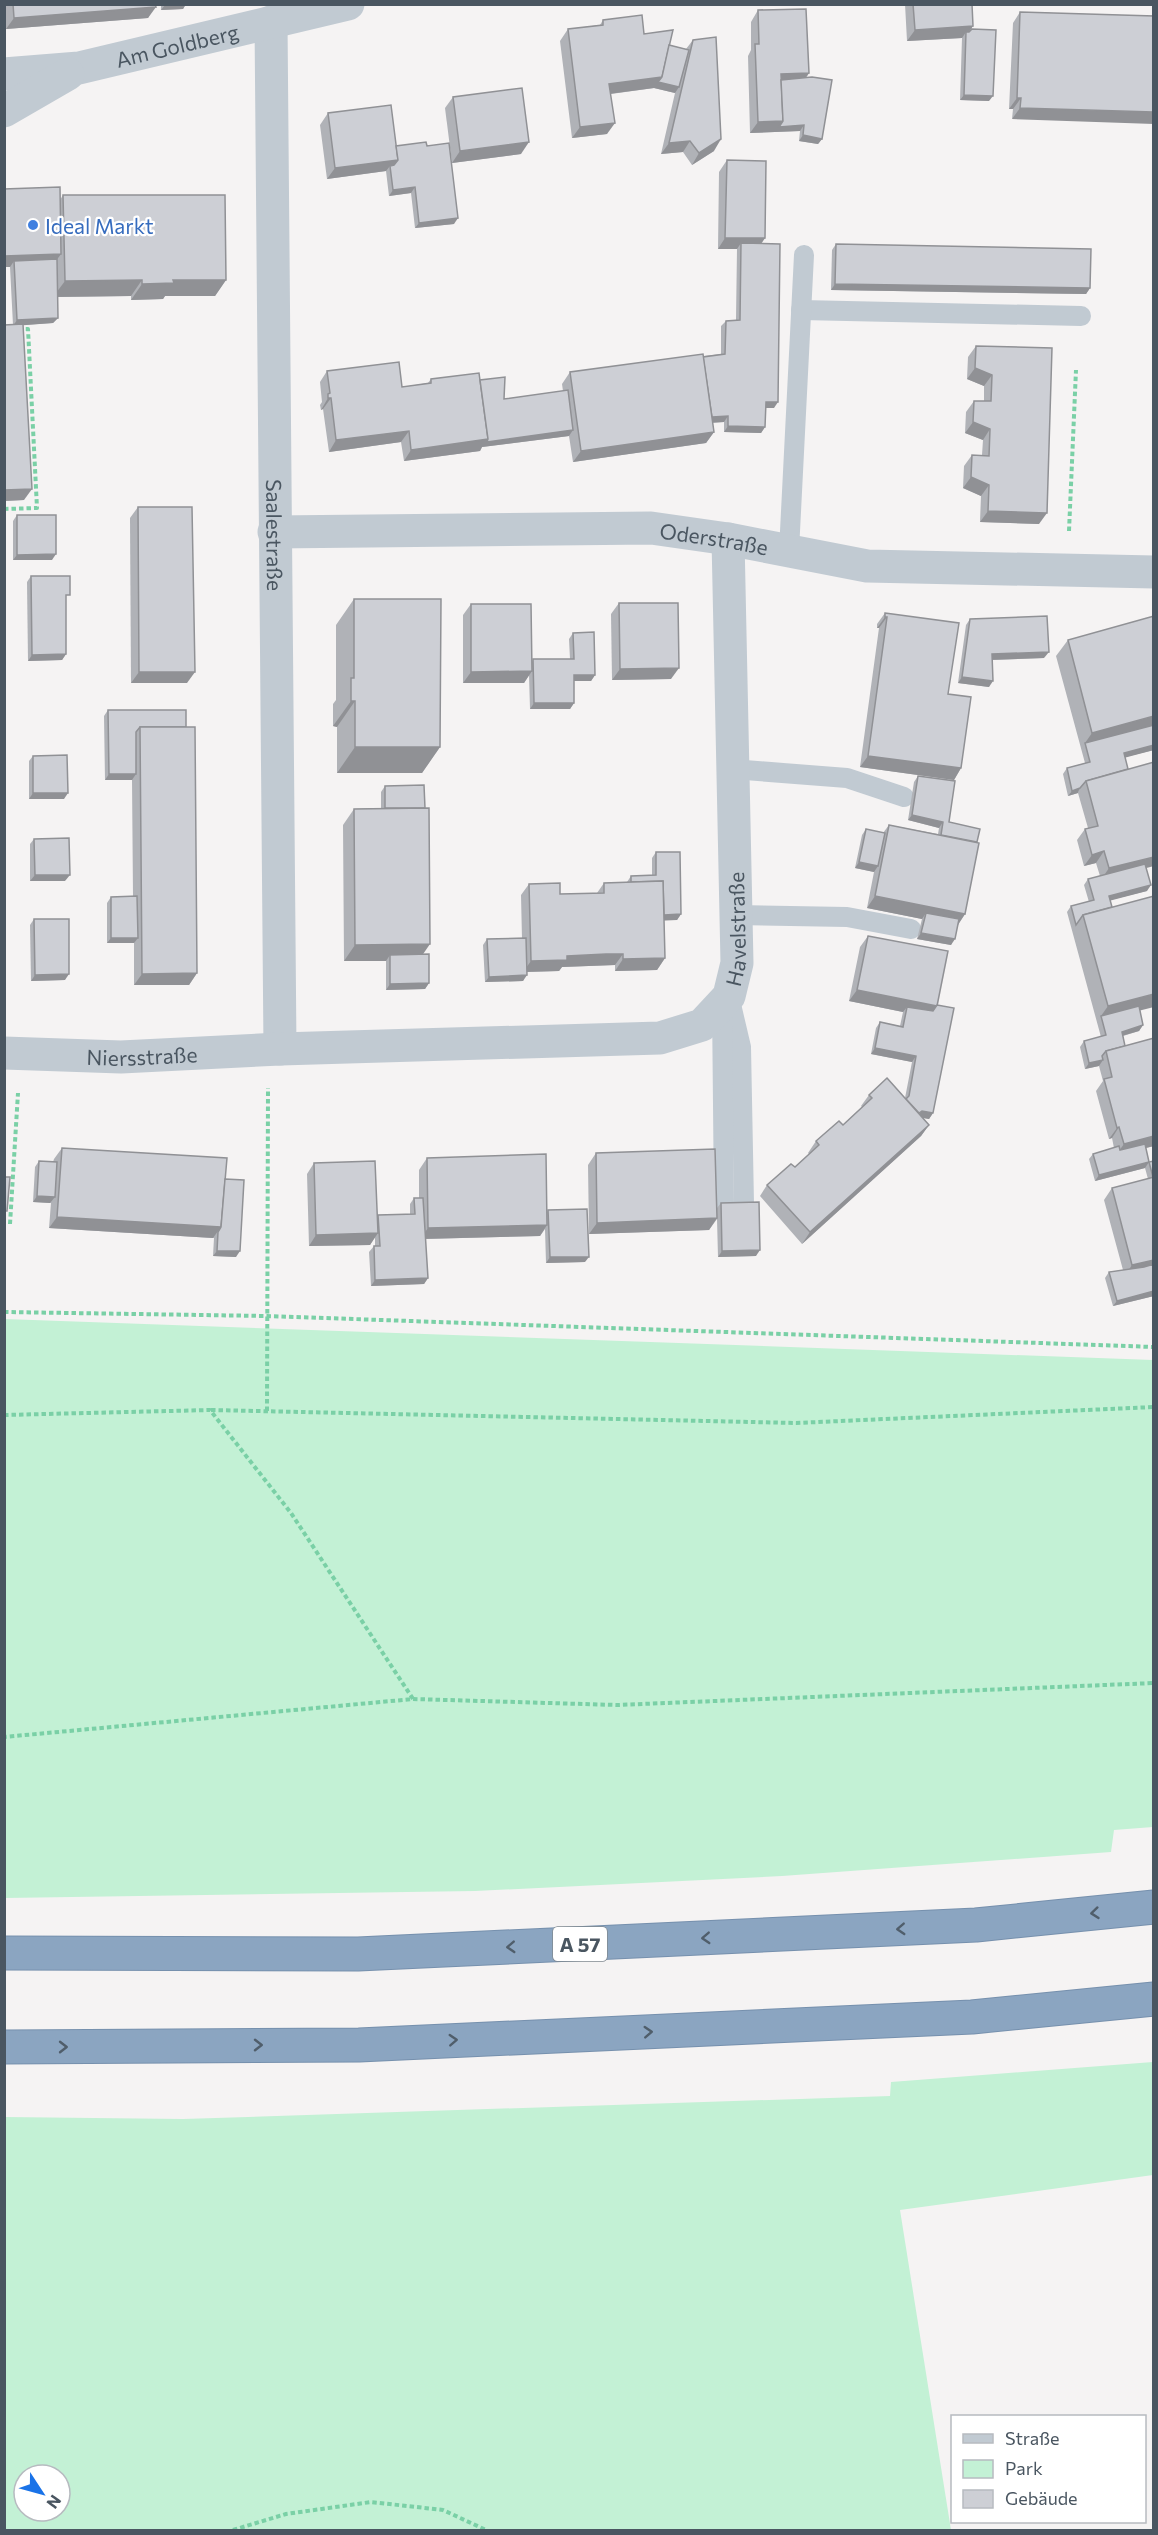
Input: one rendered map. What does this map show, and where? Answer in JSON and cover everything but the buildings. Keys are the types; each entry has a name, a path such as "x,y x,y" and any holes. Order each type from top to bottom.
{"highway":[{"name":"A 57","path":"4,1953 370,1954 976,1925 1154,1907"},
{"path":"4,2047 359,2045 972,2017 1154,2000"}],"street":[{"name":"Am Goldberg","path":"4,74 79,68 348,4"},
{"name":"Saalestraße","path":"271,22 280,1048"},
{"path":"4,111 79,68"},
{"name":"Oderstraße","path":"274,532 651,528 728,539 867,566 1154,572"},
{"name":"Havelstraße","path":"280,1048 660,1038 702,1025 726,1000 737,963 728,539"},
{"name":"Niersstraße","path":"12,1054 121,1057 280,1048"}],"lane":[{"path":"789,551 804,255"},
{"path":"801,310 1081,316"},
{"path":"732,769 847,778 904,796"},
{"path":"736,915 846,917 911,929"},
{"path":"726,1000 741,1047 744,1204"},
{"path":"724,1205 726,1000"}],"path":[{"path":"4,509 37,508 28,329 16,329"},
{"path":"1067,570 1076,370"},
{"path":"267,1411 268,1082 280,1048"},
{"path":"10,1224 12,1054"},
{"path":"4,1312 267,1316 1154,1347"},
{"path":"4,1415 210,1410 796,1423 1154,1407"},
{"path":"210,1410 291,1513 413,1699"},
{"path":"4,1737 413,1699 617,1705 1154,1683"},
{"path":"233,2530 286,2514 371,2502 443,2510 486,2530"}],"green space":[{"path":"5,1319 1153,1360 1153,1827 1114,1830 1111,1852 782,1876 475,1891 5,1898"},
{"path":"1153,2062 1153,2175 900,2210 951,2530 5,2530 5,2117 183,2119 890,2096 891,2082"}],"place":[{"name":"Ideal Markt","path":"33,225"}]}
